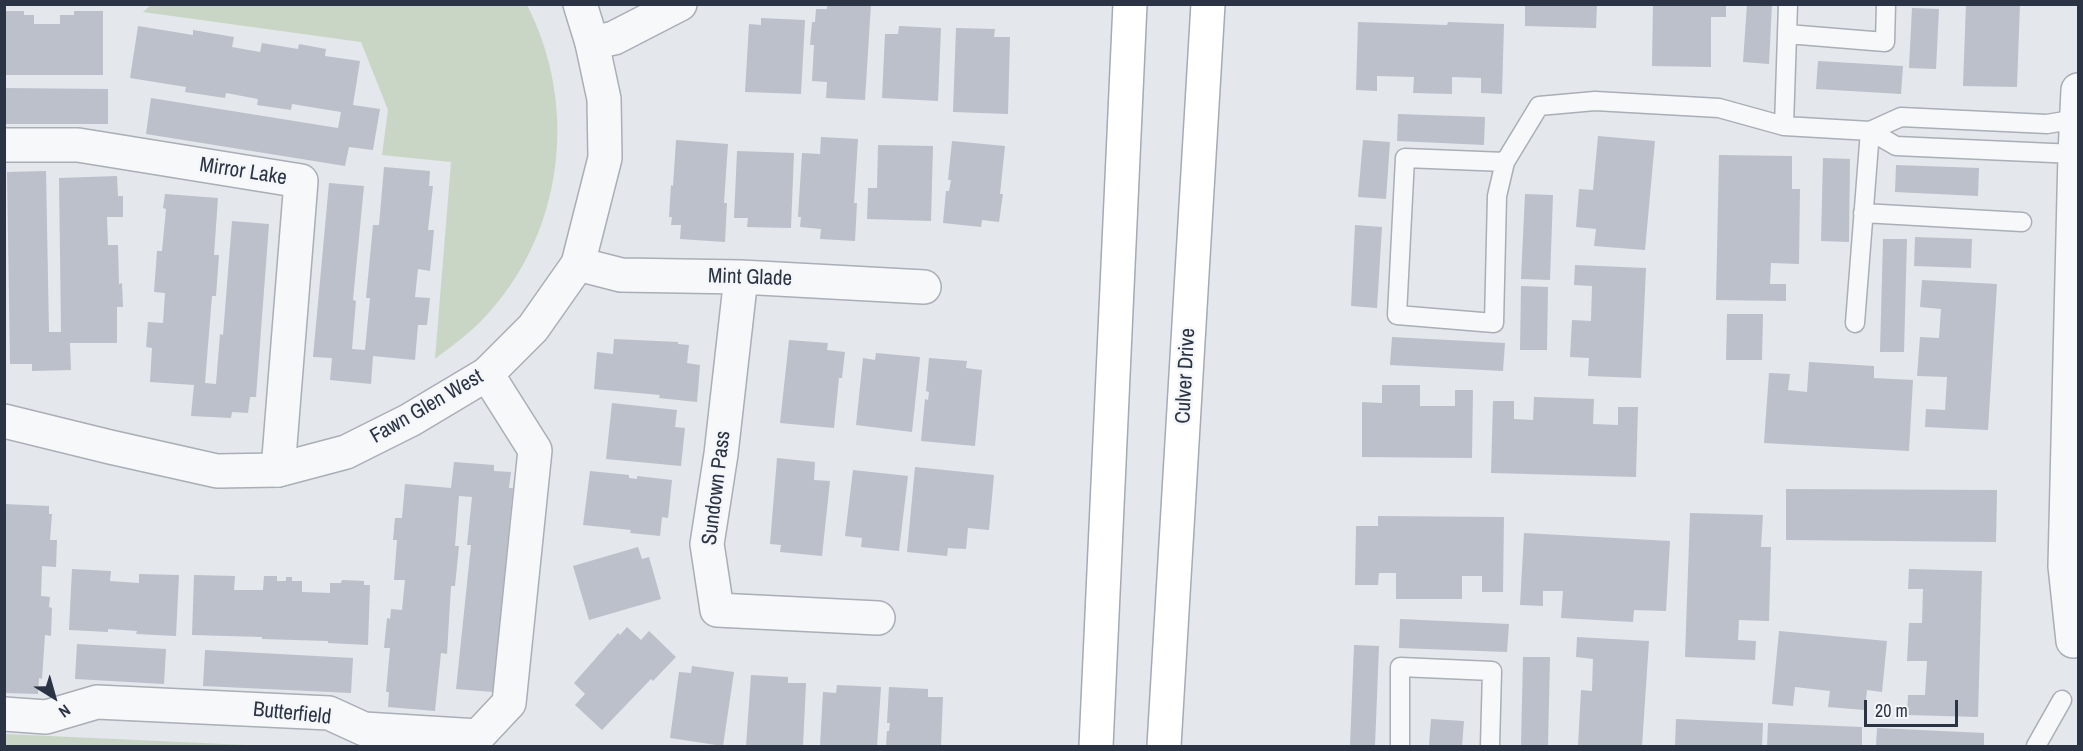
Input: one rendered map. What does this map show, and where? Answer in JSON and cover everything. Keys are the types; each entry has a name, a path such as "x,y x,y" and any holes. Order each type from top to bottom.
{"main road":[{"path":"1096,747 1130,4"},
{"name":"Culver Drive","path":"1164,747 1209,4"}],"street":[{"name":"Fawn Glen West","path":"4,421 218,471 278,470 346,452 410,420 487,374 533,328 578,264 605,158 604,99 592,43 580,4"},
{"path":"592,43 614,38 680,4"},
{"path":"2073,641 2065,567 2078,109"},
{"name":"Mirror Lake","path":"4,145 78,145 301,182 278,470"},
{"name":"Mint Glade","path":"578,264 621,275 741,277 924,287"},
{"name":"Sundown Pass","path":"741,277 721,454 707,544 717,610 878,618"},
{"name":"Butterfield","path":"4,714 46,717 97,702 328,713 364,729 477,736 509,703 535,450 487,374"}],"lane":[{"path":"1784,126 1788,4"},
{"path":"1787,34 1885,42 1886,4"},
{"path":"1505,162 1406,158 1397,315 1494,323 1497,196 1505,162 1539,106 1595,101 1719,108 1784,126 1870,131 1896,146 2077,155"},
{"path":"1870,131 1901,117 2047,124 2078,109"},
{"path":"1855,323 1870,131"},
{"path":"1863,213 2022,222"},
{"path":"1400,747 1400,667 1492,671 1490,747"},
{"path":"2036,747 2062,700"}],"green space":[{"path":"152,4 527,5 543,44 553,85 557,126 555,168 546,209 532,248 511,285 484,318 435,359 451,162 382,155 388,110 361,42 143,12"},
{"path":"5,734 269,746 5,746"}],"building":[{"path":"827,4 871,4 865,100 826,98 827,82 812,81 814,45 810,45 812,22 815,22 816,9 827,9"},
{"path":"1525,4 1597,4 1596,28 1525,26"},
{"path":"1653,4 1726,4 1726,17 1711,17 1711,67 1652,66"},
{"path":"1747,4 1772,4 1769,64 1743,62"},
{"path":"1966,4 2020,4 2017,87 1963,86"},
{"path":"1912,8 1939,9 1936,69 1909,68"},
{"path":"4,11 24,11 24,15 34,15 34,24 60,24 60,15 74,15 74,11 103,11 103,75 4,75"},
{"path":"761,18 805,20 801,94 745,92 749,24 761,25"},
{"path":"1358,22 1504,24 1502,94 1481,93 1481,78 1452,77 1452,94 1413,93 1414,77 1377,76 1377,91 1356,90"},
{"path":"138,26 193,35 193,30 234,37 232,47 260,52 262,43 298,49 299,44 326,49 325,56 360,61 353,105 380,109 373,150 349,147 345,166 146,134 151,98 338,128 341,112 292,104 291,110 257,105 258,99 226,93 225,98 185,92 186,87 130,78"},
{"path":"899,26 941,28 938,101 882,98 885,34 898,34"},
{"path":"956,28 995,29 994,37 1010,37 1008,114 953,112"},
{"path":"1818,61 1903,66 1901,94 1816,89"},
{"path":"4,88 108,89 108,124 4,124"},
{"path":"1398,114 1485,117 1484,145 1397,141"},
{"path":"1598,136 1655,141 1645,250 1594,246 1596,229 1576,227 1579,189 1593,190"},
{"path":"821,137 858,139 854,203 857,203 855,241 820,239 821,229 800,227 801,217 798,217 802,153 820,154"},
{"path":"676,140 728,144 724,203 727,203 725,242 680,239 681,225 671,225 672,217 669,217"},
{"path":"1363,140 1390,142 1386,199 1358,197"},
{"path":"952,141 1005,146 999,222 982,220 981,227 943,223 946,191 949,191 951,180 948,180"},
{"path":"878,145 933,146 931,221 867,219 868,188 877,188"},
{"path":"737,151 794,153 791,228 747,227 748,218 734,218"},
{"path":"1719,155 1792,156 1792,189 1800,189 1799,264 1771,263 1770,284 1786,284 1786,301 1716,300"},
{"path":"1823,158 1850,159 1849,242 1821,241"},
{"path":"1896,165 1979,168 1978,196 1895,192"},
{"path":"384,167 430,171 429,186 433,186 428,230 434,230 430,271 418,269 415,297 430,298 427,325 418,325 415,360 373,356 371,384 330,380 332,358 313,357 329,183 364,186 353,300 356,301 352,349 365,350 370,298 366,298 373,225 379,225"},
{"path":"46,171 49,332 61,332 59,178 117,176 118,196 123,196 123,217 107,217 108,245 118,245 119,284 122,283 123,307 117,307 117,343 70,343 71,370 32,371 32,364 10,364 7,172"},
{"path":"165,194 218,198 214,255 219,255 216,296 212,296 205,383 216,384 220,334 223,335 232,221 269,224 256,397 250,397 248,413 232,412 231,418 191,416 194,385 150,382 152,348 146,347 148,322 163,323 165,293 154,292 157,251 162,251"},
{"path":"1525,194 1553,195 1550,280 1521,279"},
{"path":"1355,225 1382,227 1377,308 1351,306"},
{"path":"1915,237 1972,239 1971,268 1914,266"},
{"path":"1883,239 1907,239 1904,352 1880,352"},
{"path":"1575,265 1646,268 1641,378 1588,376 1589,358 1570,357 1572,320 1591,321 1592,286 1574,285"},
{"path":"1922,280 1997,284 1988,430 1925,427 1926,409 1945,410 1947,377 1917,376 1920,337 1939,338 1941,309 1920,307"},
{"path":"1521,286 1548,287 1547,350 1520,350"},
{"path":"1727,314 1763,314 1762,360 1726,360"},
{"path":"1392,337 1505,343 1503,371 1390,365"},
{"path":"614,339 678,342 678,344 689,345 687,363 700,365 697,402 659,398 660,395 594,389 597,352 613,354"},
{"path":"789,340 828,343 827,350 845,352 842,378 839,378 834,428 780,423"},
{"path":"876,353 920,357 912,432 856,425 863,358 875,360"},
{"path":"929,358 967,361 966,368 982,370 975,446 921,441 925,399 928,400 929,392 926,391"},
{"path":"1809,362 1874,366 1874,378 1913,380 1909,451 1764,443 1769,373 1790,374 1788,390 1807,392"},
{"path":"1382,385 1420,385 1420,406 1455,406 1455,390 1473,390 1472,458 1362,457 1362,402 1382,403"},
{"path":"1534,397 1594,399 1593,424 1618,425 1618,407 1638,407 1636,477 1491,473 1493,401 1514,401 1514,419 1533,420"},
{"path":"612,403 677,410 675,427 685,428 681,466 606,459"},
{"path":"777,458 815,462 814,480 830,481 822,556 780,552 781,545 770,544"},
{"path":"454,462 494,465 494,471 511,472 509,488 513,488 493,692 456,689 471,545 467,545 472,497 459,496 455,546 459,546 455,586 451,586 447,654 441,653 435,711 388,707 389,692 386,692 390,648 384,648 387,618 390,619 391,609 402,610 405,580 394,580 397,540 393,540 395,518 402,518 405,484 451,488"},
{"path":"915,467 994,475 989,530 968,528 966,549 948,548 947,556 907,552"},
{"path":"853,470 908,476 899,551 861,547 862,538 845,536"},
{"path":"590,471 629,475 629,478 637,479 637,476 672,480 668,518 662,517 660,536 630,533 631,530 583,525"},
{"path":"1786,489 1997,490 1996,542 1786,540"},
{"path":"4,504 49,506 49,514 52,514 50,540 57,540 56,567 42,566 41,596 50,597 49,607 52,608 51,636 45,635 42,679 39,678 38,694 4,693"},
{"path":"1690,513 1763,515 1761,547 1771,547 1769,621 1739,620 1738,640 1756,641 1755,660 1685,657"},
{"path":"1378,516 1504,517 1503,592 1482,592 1482,576 1462,576 1462,599 1396,599 1396,573 1379,573 1378,585 1355,585 1356,526 1378,526"},
{"path":"1524,533 1670,541 1666,611 1634,610 1633,622 1561,618 1563,591 1543,591 1543,606 1520,605"},
{"path":"638,547 642,559 649,557 661,599 589,620 573,566"},
{"path":"72,569 111,571 110,581 139,583 139,574 179,575 176,636 136,634 137,631 108,629 108,632 69,630"},
{"path":"1909,569 1982,571 1978,717 1907,715 1908,695 1925,695 1927,661 1907,661 1909,623 1922,623 1923,589 1908,589"},
{"path":"194,575 235,576 234,590 263,590 264,576 277,576 277,581 286,581 286,577 292,577 292,581 302,581 302,592 330,593 330,583 341,583 342,580 364,581 364,585 370,585 368,645 262,639 262,637 192,635"},
{"path":"1400,619 1509,624 1507,652 1399,648"},
{"path":"627,627 641,640 649,631 676,657 653,681 651,679 602,730 575,705 585,694 574,683 618,633 620,635"},
{"path":"1779,631 1887,641 1882,692 1867,690 1865,710 1828,707 1830,691 1795,687 1793,706 1772,704"},
{"path":"1577,637 1649,641 1642,746 1578,746 1581,690 1592,691 1593,659 1576,657"},
{"path":"77,644 166,649 164,684 75,679"},
{"path":"1354,645 1379,646 1375,746 1350,746"},
{"path":"205,650 353,658 351,693 203,686"},
{"path":"1523,657 1550,657 1548,745 1521,745"},
{"path":"692,666 734,672 723,746 670,738 679,672 691,673"},
{"path":"751,675 788,677 788,683 806,683 803,746 746,746"},
{"path":"837,685 881,687 877,746 820,746 823,692 836,693"},
{"path":"889,687 928,689 928,697 943,697 941,746 886,746 890,723 887,723"},
{"path":"1431,719 1464,721 1462,746 1429,745"},
{"path":"1676,719 1763,723 1762,746 1675,746"},
{"path":"1768,723 1862,727 1862,746 1767,746"},
{"path":"1877,728 1984,733 1984,746 1876,746"}]}
